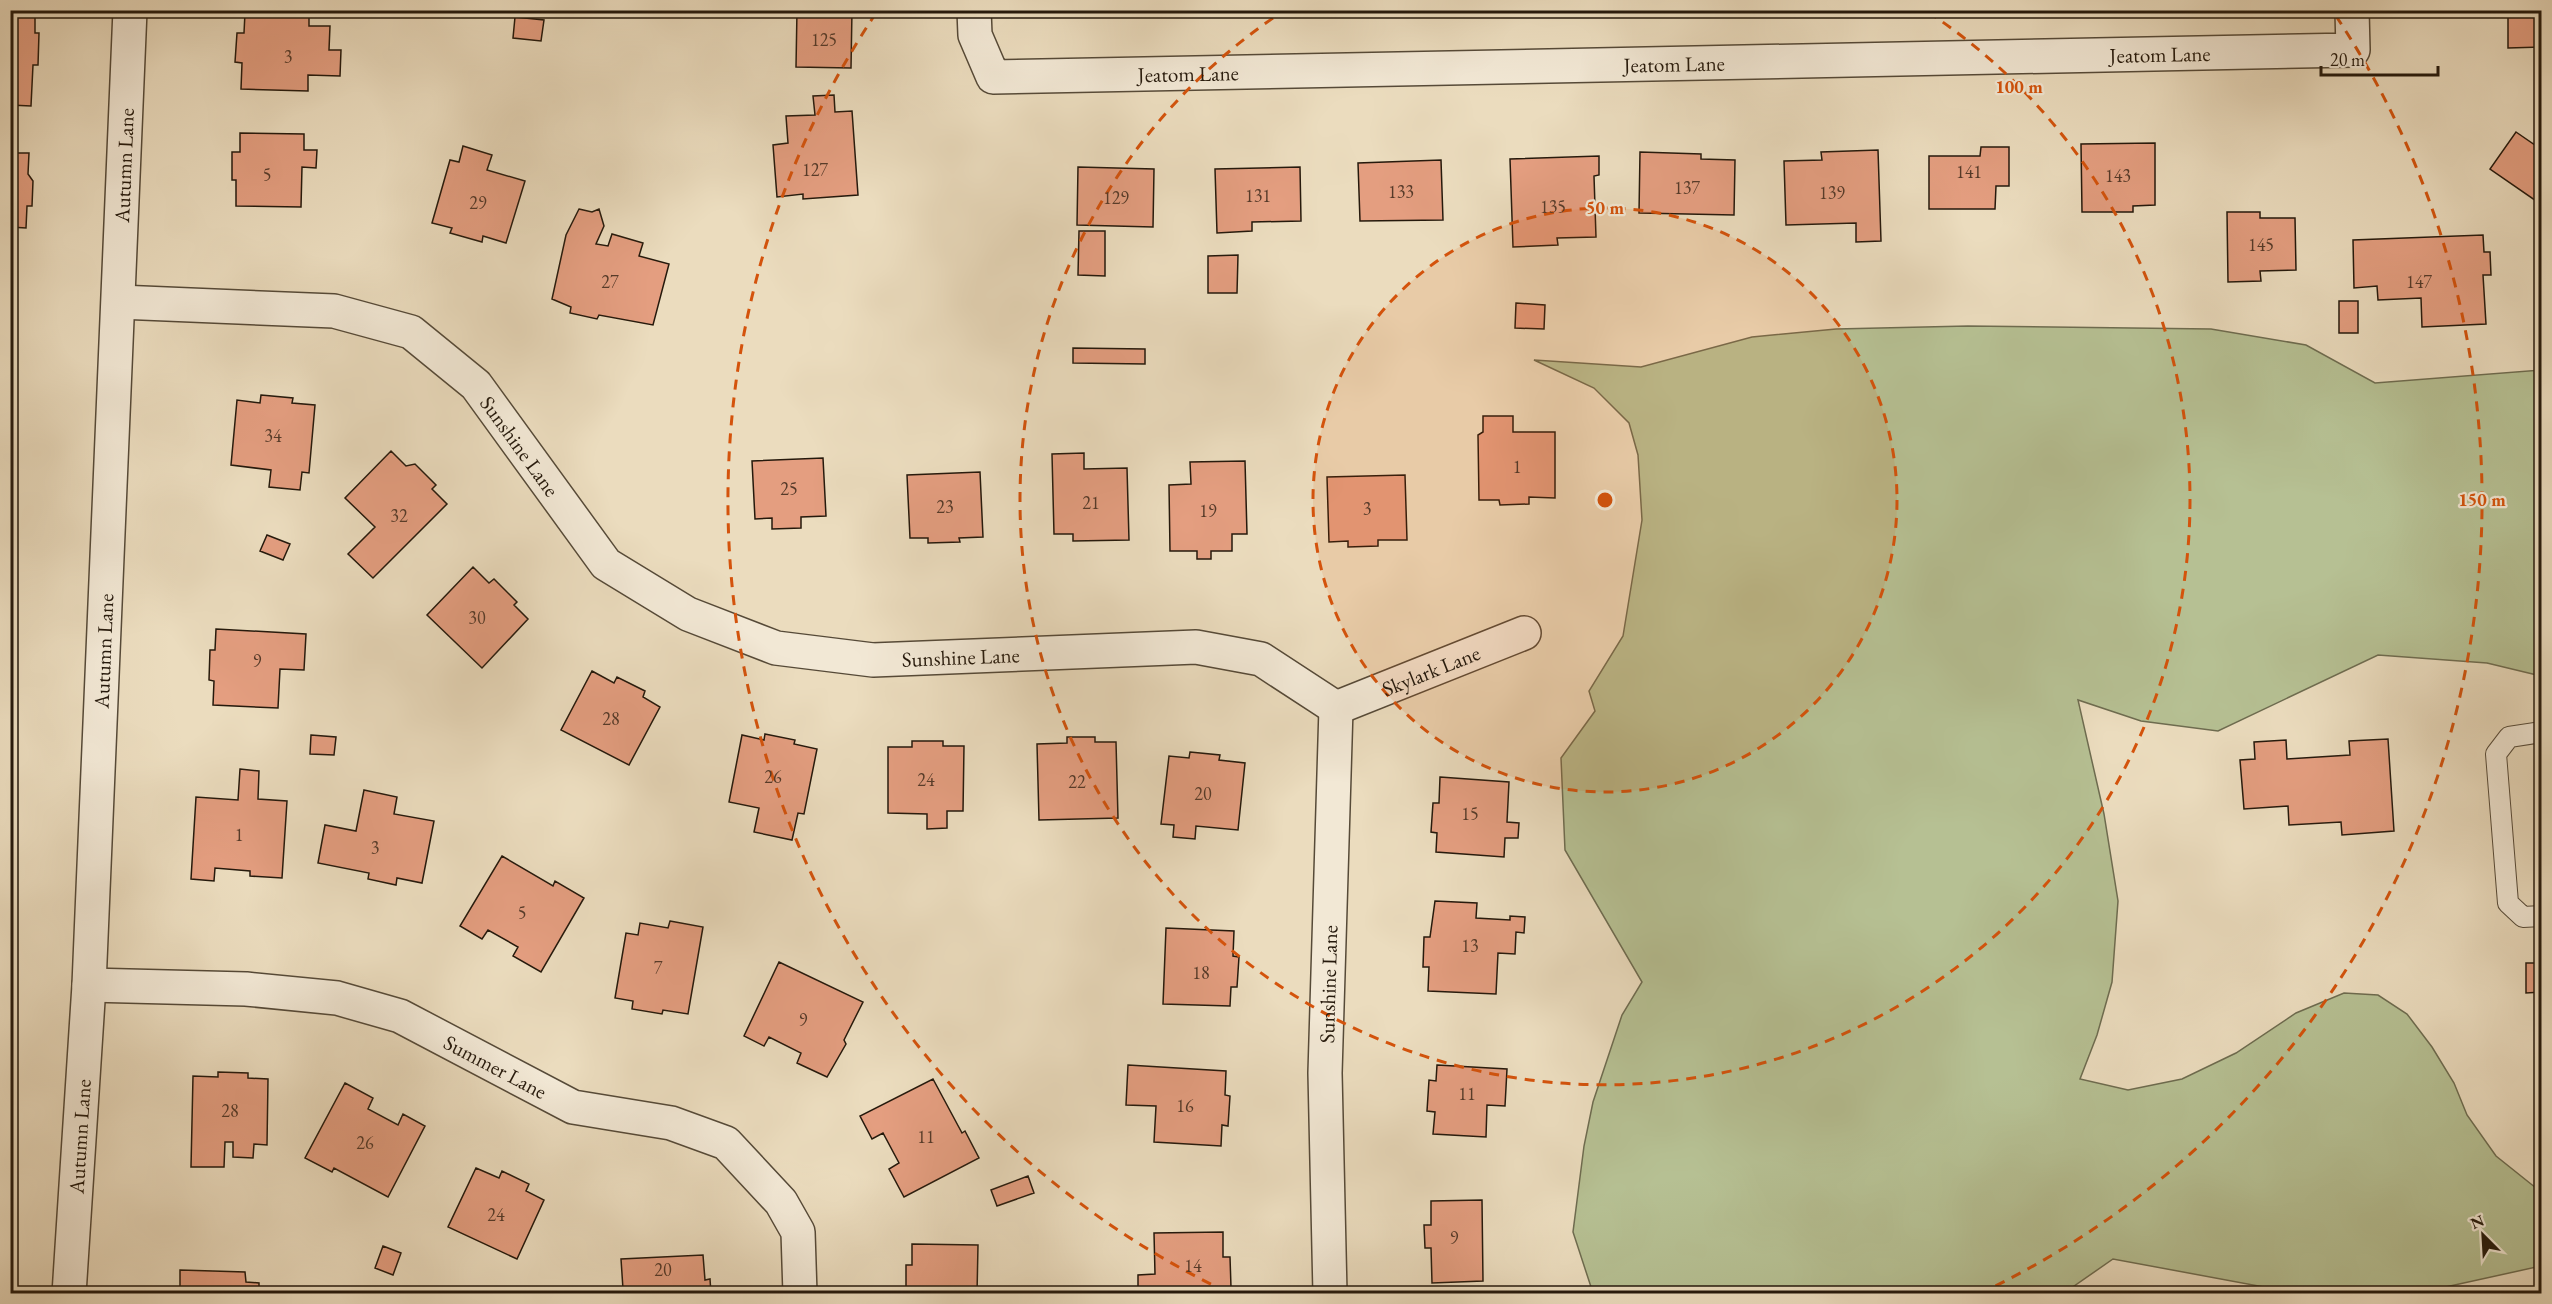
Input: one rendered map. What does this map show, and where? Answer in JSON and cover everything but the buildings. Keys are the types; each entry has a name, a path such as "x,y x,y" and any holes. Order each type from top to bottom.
{"street":[{"name":"Autumn Lane","path":"69,1293 89,985 130,10"},
{"name":"Jeatom Lane","path":"974,10 975,35 993,77 2353,50 2352,10"},
{"name":"Sunshine Lane","path":"119,302 334,311 411,332 476,385 606,564 688,614 776,648 873,660 1196,647 1261,659 1336,708 1325,1073 1330,1293"},
{"name":"Skylark Lane","path":"1336,708 1524,633"},
{"name":"Summer Lane","path":"89,985 246,988 337,998 400,1016 573,1107 671,1123 726,1143 781,1202 798,1232 800,1293"}],"lane":[{"path":"2541,732 2510,737 2496,754 2508,903 2523,917 2541,916"}],"green space":[{"path":"1968,326 2211,329 2306,345 2375,383 2541,370 2541,676 2487,663 2378,655 2218,731 2141,721 2078,700 2104,814 2118,901 2112,982 2097,1035 2080,1079 2128,1090 2182,1079 2236,1053 2296,1013 2344,993 2378,995 2407,1014 2432,1047 2454,1083 2467,1115 2496,1156 2541,1192 2541,1266 2441,1288 2291,1292 2113,1259 2064,1293 1593,1293 1573,1232 1584,1146 1593,1102 1622,1015 1642,982 1565,850 1561,758 1595,711 1589,691 1623,636 1642,520 1638,455 1629,423 1594,388 1534,360 1641,367 1752,337 1836,329"}]}
